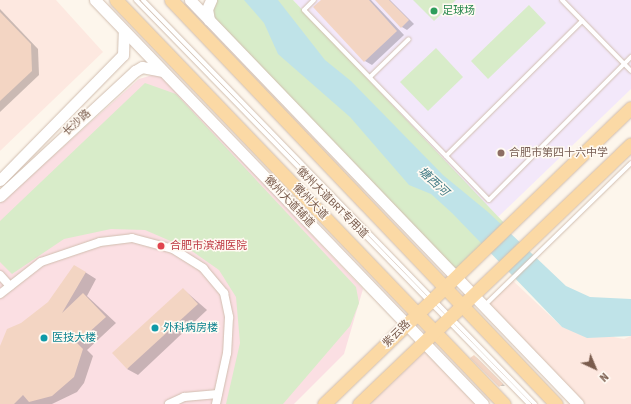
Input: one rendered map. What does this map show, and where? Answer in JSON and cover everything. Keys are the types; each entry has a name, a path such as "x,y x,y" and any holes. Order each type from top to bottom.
{"main road":[{"name":"徽州大道","path":"116,0 504,404"},
{"path":"171,0 556,404"},
{"name":"紫云路","path":"324,404 418,314 443,286 631,108"},
{"path":"359,404 631,144"}],"street":[{"name":"徽州大道辅道","path":"95,0 483,404"},
{"path":"190,0 578,404"},
{"path":"209,20 207,9 211,0"},
{"name":"长沙路","path":"0,180 123,55 124,31"},
{"name":"长沙路","path":"0,196 135,71 142,67 162,70"},
{"path":"0,294 41,262 100,242 132,238 173,249 203,268 224,292 229,317 227,353 216,404"},
{"path":"0,276 10,286"},
{"path":"169,404 184,397 218,394"}],"lane":[{"name":"徽州大道BRT专用道","path":"136,0 431,299"},
{"name":"徽州大道BRT专用道","path":"143,0 431,299 529,404"},
{"path":"314,0 304,10 488,200 631,57"},
{"path":"562,0 631,72"},
{"path":"446,156 582,21"},
{"path":"370,77 409,39"},
{"path":"484,307 510,278 631,163"},
{"name":"徽州大道BRT专用道","path":"449,318 535,404"}],"shaded area":[{"path":"0,0 56,0 103,52 0,151"},
{"name":"合肥市第四十六中学","path":"293,0 631,0 631,89 498,217"},
{"name":"合肥市滨湖医院","path":"156,74 165,79 363,289 344,354 294,404 0,404 0,203 139,79"},
{"path":"510,278 562,327 624,339 631,336 631,404 578,404 484,307"},
{"path":"424,342 483,404 359,404"}],"green space":[{"path":"211,0 293,0 507,226 455,276 209,20"},
{"name":"足球场","path":"413,0 456,0 434,21"},
{"path":"529,5 546,23 488,79 471,61"},
{"path":"436,48 463,77 428,111 400,82"},
{"path":"145,83 176,94 356,287 359,303 350,326 283,404 226,404 240,343 236,297 219,270 189,249 145,230 111,229 64,239 12,274 0,262 0,221"}],"water":[{"name":"塘西河","path":"244,0 278,0 325,60 351,81 443,175 488,212 566,286 590,297 631,299 631,336 587,338 562,327 452,213 431,194 409,185 350,117 278,54 264,23"}],"building":[{"path":"321,0 369,0 397,31 364,62 313,7"},
{"path":"375,0 389,0 409,20 401,28"},
{"path":"0,12 31,44 32,71 0,101"},
{"name":"医技大楼","path":"74,265 86,272 62,313 83,293 106,317 77,343 83,349 74,377 52,396 29,402 23,395 14,404 0,404 0,346 7,329 21,323 48,302"},
{"name":"外科病房楼","path":"183,288 198,304 127,369 112,353"},
{"path":"474,355 503,384 499,387 470,358"}],"place":[{"name":"足球场","path":"434,11"},
{"name":"合肥市第四十六中学","path":"501,153"},
{"name":"合肥市滨湖医院","path":"161,246"},
{"name":"外科病房楼","path":"155,328"},
{"name":"医技大楼","path":"44,338"}]}
